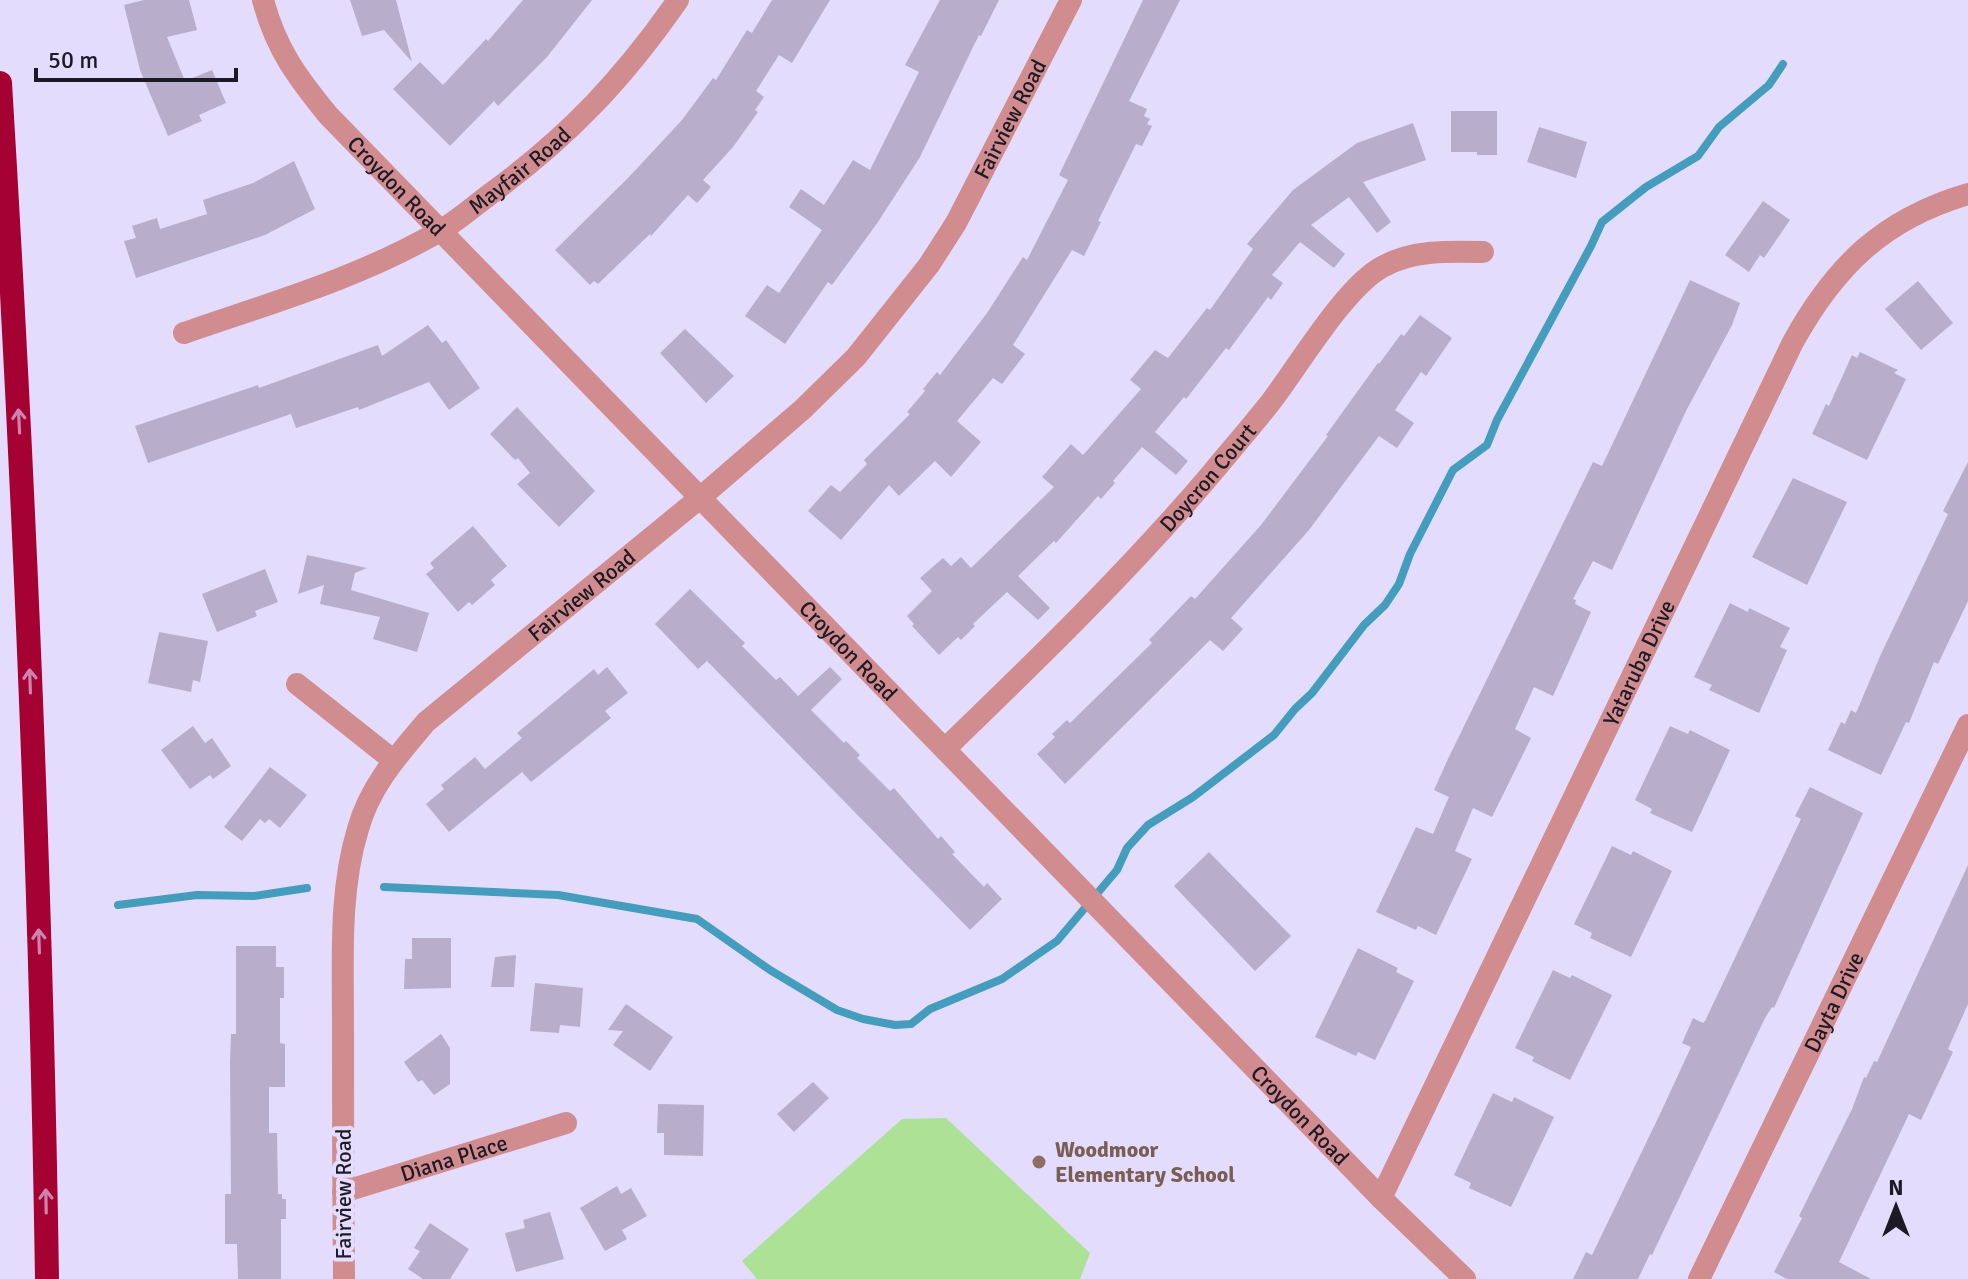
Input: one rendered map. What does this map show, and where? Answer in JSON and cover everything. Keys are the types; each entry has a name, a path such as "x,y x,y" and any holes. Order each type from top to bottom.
{"highway":[{"path":"0,83 23,498 39,933 47,1279"}],"street":[{"name":"Croydon Road","path":"263,0 269,22 291,69 328,115 1381,1198 1465,1279"},
{"name":"Mayfair Road","path":"184,333 344,278 441,230 532,163 580,120 622,75 678,0"},
{"name":"Fairview Road","path":"344,1279 343,928 349,869 358,828 373,790 393,760 426,722 701,497 803,409 856,357 920,277 956,223 1071,0"},
{"name":"Yataruba Drive","path":"1381,1198 1811,310 1836,275 1865,246 1905,218 1968,194"},
{"name":"Doycron Court","path":"945,749 1085,613 1154,540 1270,403 1353,292 1381,267 1414,255 1449,251 1483,252"},
{"path":"297,684 393,760"},
{"name":"Dayta Drive","path":"1699,1279 1968,725"},
{"name":"Diana Place","path":"343,1192 566,1123"}],"green space":[{"path":"946,1118 1090,1253 1080,1279 757,1279 742,1261 902,1119"}],"building":[{"path":"144,0 189,0 197,30 167,37 185,81 212,70 226,103 199,115 202,121 168,136 140,70 124,5"},
{"path":"350,0 396,0 412,62 384,30 362,36"},
{"path":"523,0 592,0 547,57 498,106 494,101 450,146 393,89 420,62 443,85 486,39 488,41"},
{"path":"772,0 830,0 792,63 779,55 756,91 764,97 755,110 758,112 733,147 703,180 711,187 697,203 688,195 651,236 598,284 594,281 590,285 555,250 682,120 713,78 716,80 747,30 752,33"},
{"path":"940,0 999,0 920,157 878,222 832,285 828,282 785,344 745,316 767,285 779,293 822,230 789,207 801,189 824,205 853,160 870,170 919,72 905,65"},
{"path":"1143,0 1180,0 1129,101 1147,109 1144,116 1150,119 1147,124 1152,126 1142,146 1136,144 1084,256 1072,250 1013,345 1025,354 1002,384 993,378 957,421 981,442 951,477 935,461 899,496 889,485 841,540 808,511 831,485 840,492 867,464 864,460 910,414 907,412 925,391 923,389 937,372 940,375 987,313 1023,257 1027,260 1068,180 1059,175"},
{"path":"1451,111 1497,111 1497,155 1451,152"},
{"path":"1413,123 1426,160 1363,182 1391,222 1377,233 1349,197 1311,225 1345,254 1334,268 1300,242 1272,275 1283,283 1271,300 1268,297 1229,350 1226,348 1155,432 1188,461 1176,475 1142,447 1101,499 1098,496 1056,543 1054,541 1018,576 1050,608 1038,620 1007,592 973,624 975,626 961,640 958,637 939,655 912,626 914,624 907,616 932,591 920,578 943,558 951,566 961,557 971,568 1054,487 1042,477 1071,444 1083,455 1141,389 1130,380 1155,350 1168,358 1207,308 1210,310 1253,249 1247,244 1293,190 1357,143"},
{"path":"1539,127 1587,142 1576,178 1527,162"},
{"path":"294,161 315,209 265,235 136,278 124,241 136,238 132,226 157,218 160,229 207,214 203,200 253,183"},
{"path":"1763,201 1790,220 1764,258 1760,255 1749,272 1725,255"},
{"path":"1690,280 1740,303 1732,325 1686,411 1612,570 1593,561 1573,599 1576,600 1575,604 1591,612 1553,696 1534,687 1515,729 1531,738 1492,817 1473,808 1455,851 1472,859 1436,935 1418,926 1416,930 1376,912 1416,827 1433,834 1449,797 1434,790 1447,761 1593,462 1602,466"},
{"path":"1918,281 1953,323 1921,350 1885,309"},
{"path":"1420,315 1452,338 1426,376 1421,372 1395,410 1414,423 1397,448 1379,436 1309,530 1231,618 1243,629 1223,651 1210,640 1065,784 1037,754 1055,737 1052,734 1067,720 1070,723 1152,643 1149,640 1191,596 1195,599 1261,525 1378,363"},
{"path":"428,325 442,343 446,340 480,388 449,410 429,382 359,410 358,407 296,428 291,414 148,463 135,426 258,385 259,388 378,345 382,356"},
{"path":"685,329 734,376 706,403 660,353"},
{"path":"1860,352 1898,370 1894,373 1906,379 1867,460 1812,434 1826,404 1829,406 1852,355 1857,358"},
{"path":"517,407 595,491 559,527 517,484 530,473 490,434"},
{"path":"1968,462 1968,601 1938,664 1934,662 1909,723 1906,722 1881,775 1828,750 1841,722 1845,724 1851,710 1856,713 1948,514 1943,511"},
{"path":"1793,478 1847,502 1807,585 1752,557"},
{"path":"473,526 507,566 491,580 495,585 472,605 469,602 458,612 426,574 434,568 430,563"},
{"path":"307,555 367,568 355,573 351,590 429,613 417,652 373,639 380,617 320,604 324,585 298,594"},
{"path":"265,569 278,602 255,611 257,616 217,632 202,594"},
{"path":"690,589 745,643 742,646 776,680 780,677 798,696 830,667 842,679 811,710 860,755 857,758 890,791 894,788 938,839 941,836 955,852 952,854 984,887 987,883 1002,899 970,930 707,661 698,669 655,624"},
{"path":"1730,603 1748,612 1749,608 1790,628 1780,647 1787,650 1759,713 1709,690 1712,685 1694,677"},
{"path":"159,632 208,641 200,682 193,680 191,692 148,683"},
{"path":"607,667 628,693 605,711 611,718 531,782 522,772 449,832 426,804 444,789 441,785 475,757 485,769 522,738 517,733 594,669 598,675"},
{"path":"193,726 205,743 212,738 231,766 213,779 210,775 190,789 161,750"},
{"path":"1670,726 1688,734 1690,730 1730,750 1692,832 1650,813 1652,809 1635,800"},
{"path":"270,767 307,795 280,828 269,819 265,823 260,819 242,841 224,827"},
{"path":"1810,787 1863,813 1774,1008 1765,1018 1638,1279 1573,1279 1586,1252 1592,1255 1691,1047 1682,1043 1693,1018 1703,1023 1705,1021 1801,819 1795,816"},
{"path":"1612,846 1631,855 1633,851 1672,871 1631,957 1590,938 1592,933 1574,924"},
{"path":"1209,852 1291,936 1255,971 1174,886"},
{"path":"1968,865 1968,1004 1948,1049 1953,1052 1921,1120 1909,1114 1839,1262 1871,1279 1787,1279 1774,1272 1802,1218 1799,1216 1852,1109 1864,1077 1874,1061 1877,1062"},
{"path":"412,938 451,938 451,988 404,989 405,959 412,959"},
{"path":"236,946 276,946 276,967 284,967 280,1043 285,1044 285,1087 269,1087 269,1133 277,1133 278,1194 286,1199 286,1219 281,1219 281,1279 238,1279 237,1244 225,1244 225,1194 231,1194 230,1061 231,1034 236,1034"},
{"path":"1358,948 1398,968 1396,972 1414,981 1375,1060 1358,1052 1356,1056 1315,1037"},
{"path":"516,955 514,987 491,987 495,957"},
{"path":"1553,970 1570,978 1572,975 1612,995 1570,1080 1532,1061 1534,1057 1515,1048"},
{"path":"535,983 583,988 580,1027 560,1025 559,1033 530,1031"},
{"path":"626,1004 673,1037 650,1071 613,1045 623,1031 608,1030"},
{"path":"441,1034 450,1048 450,1084 434,1095 422,1080 418,1082 404,1062"},
{"path":"813,1082 829,1098 794,1132 777,1114"},
{"path":"1493,1093 1512,1102 1514,1097 1554,1117 1511,1207 1469,1188 1471,1183 1454,1175"},
{"path":"658,1104 704,1105 703,1156 664,1155 664,1133 657,1133"},
{"path":"617,1186 621,1194 631,1188 647,1216 622,1230 627,1239 605,1251 580,1208"},
{"path":"550,1212 564,1259 516,1272 505,1233 525,1228 523,1220"},
{"path":"430,1223 469,1249 450,1279 423,1279 408,1269 420,1251 414,1248"}],"waterway":[{"path":"384,887 558,895 697,919 770,970 837,1010 895,1025 911,1024 930,1009 1002,979 1057,941 1117,870 1127,848 1148,825 1193,797 1274,735 1312,693 1399,584 1410,554 1453,470 1487,445 1497,420 1602,222 1646,187 1698,156 1719,127 1769,85 1783,64"},
{"path":"118,905 197,895 254,896 307,888"}],"place":[{"name":"Woodmoor Elementary School","path":"1039,1162"}]}
